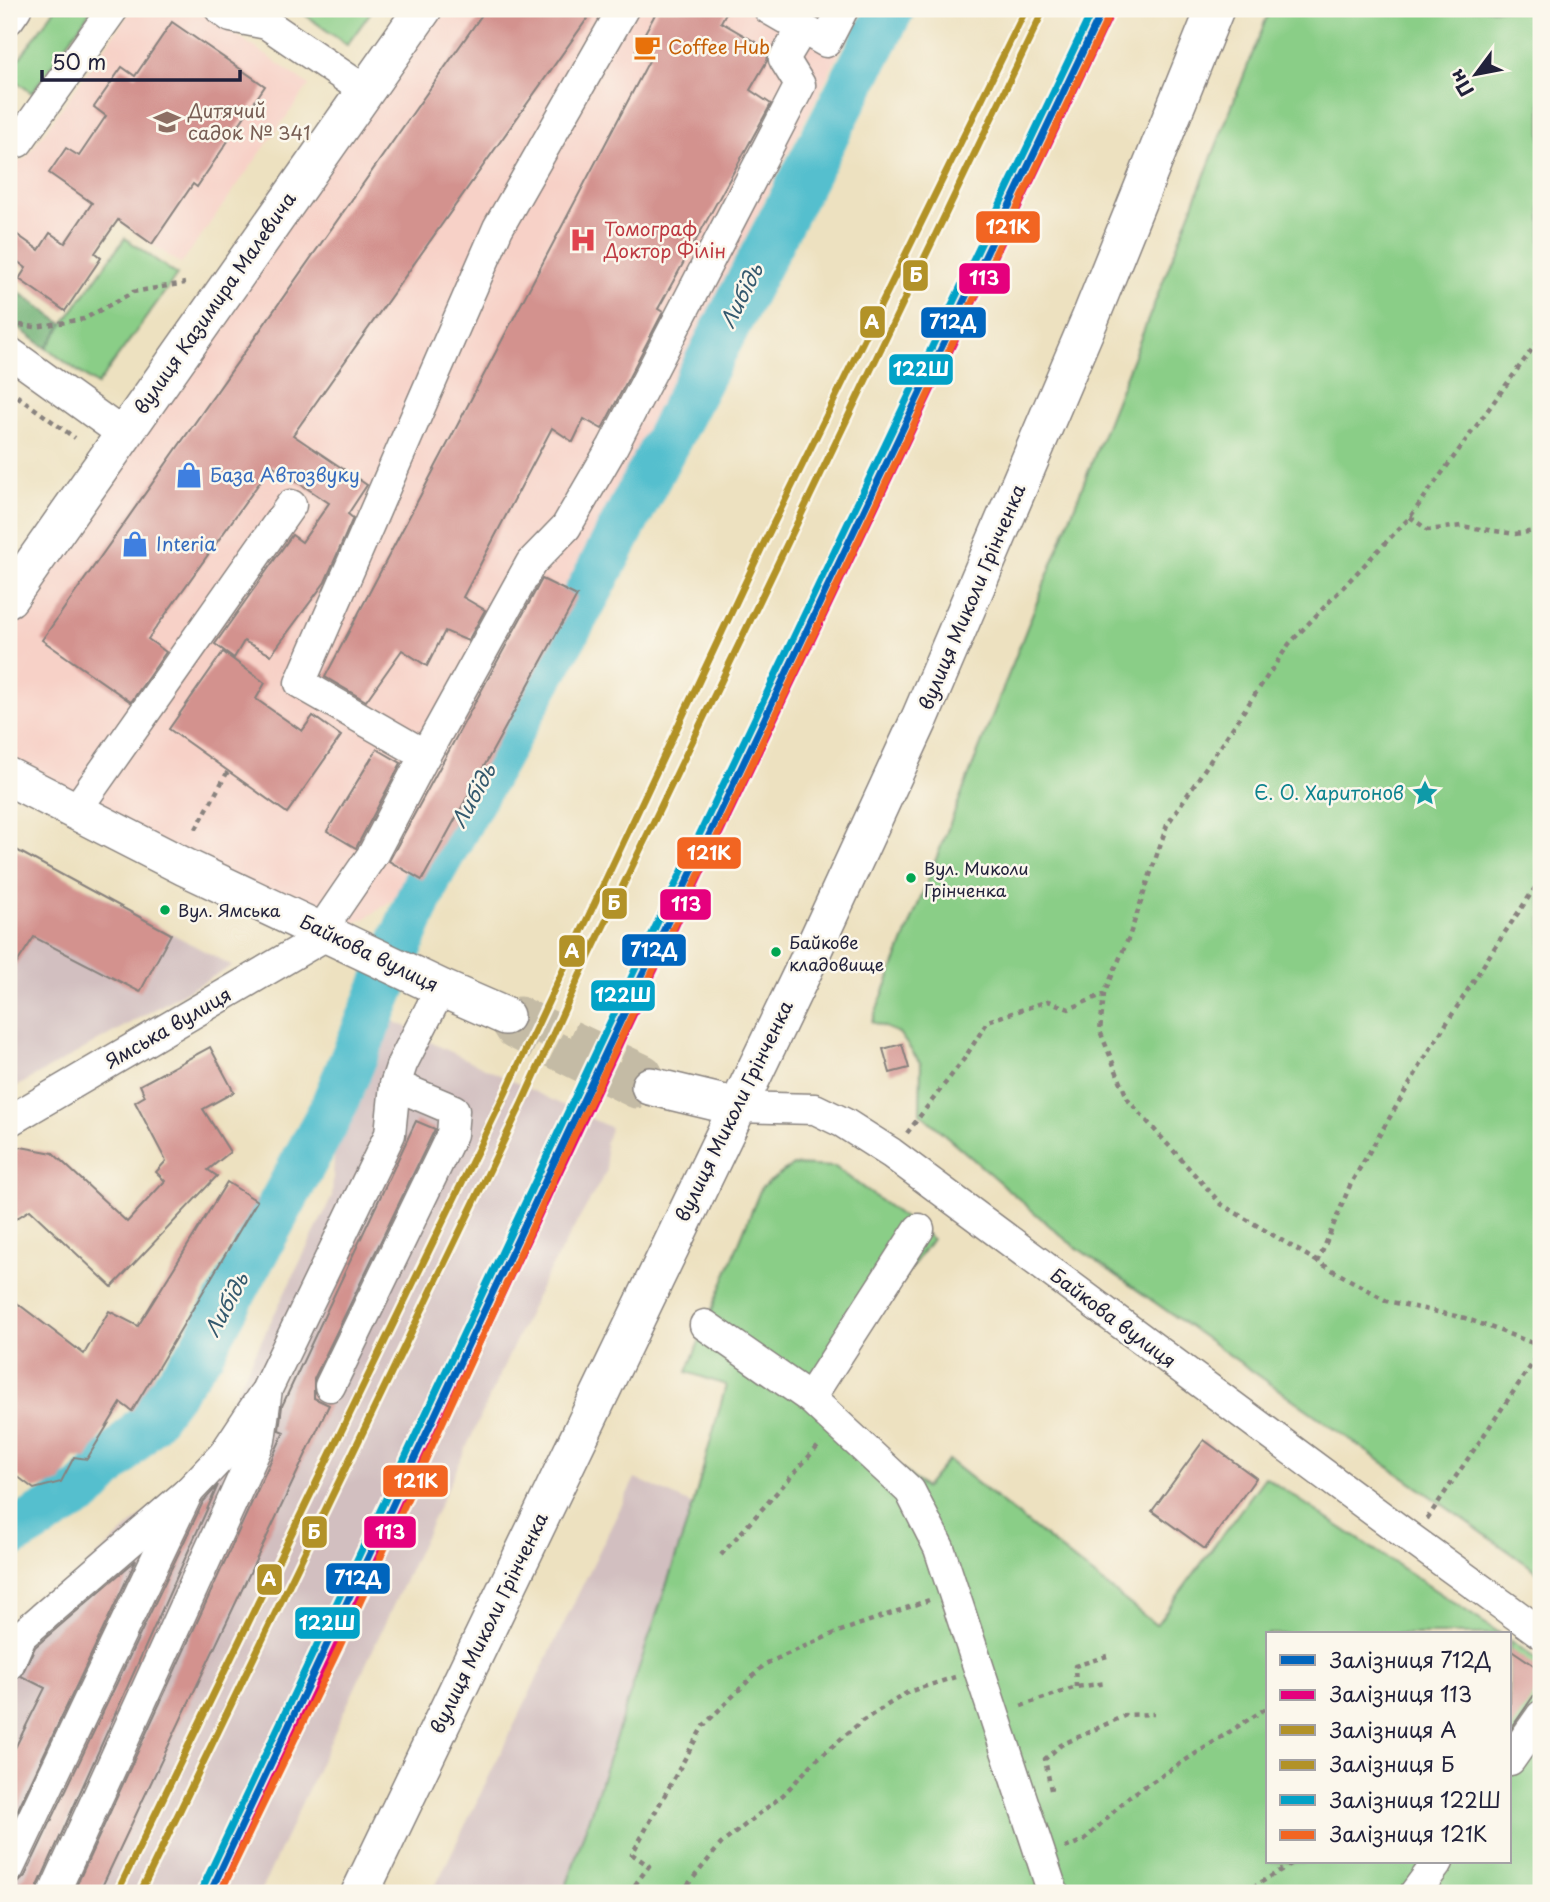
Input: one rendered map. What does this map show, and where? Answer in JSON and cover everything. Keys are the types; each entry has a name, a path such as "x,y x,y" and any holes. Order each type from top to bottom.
{"main road":[{"name":"вулиця Казимира Малевича","path":"9,598 423,9"},
{"name":"вулиця Миколи Грінченка","path":"359,1893 807,963 920,718 1090,319 1214,9"},
{"name":"Байкова вулиця","path":"9,777 185,867 505,1016"},
{"name":"Байкова вулиця","path":"650,1086 737,1107"}],"street":[{"path":"9,19 16,9"},
{"path":"18,142 113,9"},
{"path":"220,9 231,17 263,16 364,90"},
{"path":"425,755 300,682 498,228 623,9"},
{"path":"769,9 825,42 843,9"},
{"path":"335,937 373,854 531,563 566,527 613,446 800,85 784,59 802,29"},
{"path":"9,352 123,435"},
{"path":"76,810 291,505"},
{"name":"Ямська вулиця","path":"9,1121 335,937"},
{"path":"9,1664 21,1636 188,1492 224,1454 267,1389 390,1134 395,1085 439,987"},
{"path":"330,1386 452,1134 454,1110 395,1085"},
{"name":"Байкова вулиця","path":"737,1107 814,1109 891,1153 1541,1633"},
{"path":"810,1398 919,1229"},
{"path":"705,1325 810,1398 910,1491 939,1548 1053,1893"},
{"path":"54,1893 260,1440 267,1389"},
{"path":"9,1868 188,1492"},
{"path":"1512,1757 1541,1716"},
{"path":"1415,1893 1436,1864"}],"path":[{"path":"9,323 35,327 84,320 133,292 186,283"},
{"path":"1413,1540 1541,1348 1465,1318 1387,1301 1220,1204 1128,1100 1100,1031 1104,994 1129,937 1167,825 1289,644 1410,517 1541,337"},
{"path":"9,390 75,438"},
{"path":"1410,517 1428,530 1461,526 1515,534 1541,530"},
{"path":"196,829 228,771"},
{"path":"1318,1262 1351,1183 1429,1051 1541,879"},
{"path":"891,1153 964,1059 988,1021 1048,1001 1069,1009 1104,994"},
{"path":"722,1555 817,1447"},
{"path":"629,1893 649,1866 632,1854 703,1726 765,1664 835,1633 953,1592"},
{"path":"1076,1687 1075,1665 1107,1656"},
{"path":"681,1893 721,1844 783,1795 816,1760 862,1721 908,1692 979,1669"},
{"path":"994,1715 1076,1687 1107,1683"},
{"path":"1059,1837 1061,1850 1084,1840 1130,1796 1266,1708"},
{"path":"1052,1798 1045,1759 1061,1745 1126,1716 1154,1714"},
{"path":"1244,1893 1291,1864"}],"shaded area":[{"name":"Дитячий садок № 341","path":"132,9 199,9 309,85 181,264 105,212 87,237 75,229 65,243 50,233 39,250 9,229 9,166 26,158"},
{"path":"423,9 862,9 565,591 577,596 422,880 366,918 328,934 9,777 9,598"},
{"path":"88,888 232,966 9,1091 9,923 55,948"},
{"path":"391,1020 422,1038 611,1128 605,1143 607,1170 542,1284 260,1893 9,1893 9,1636 202,1461 332,1197 334,1156 364,1094 381,1031"},
{"path":"635,1478 693,1505 564,1893 432,1893"}],"green space":[{"path":"55,9 92,9 32,93 9,76 9,73"},
{"path":"297,9 373,9 347,45"},
{"name":"Байкове кладовище","path":"1270,9 1541,9 1541,1574 1066,1240 920,1113 921,1064 899,1033 872,1022"},
{"path":"125,238 177,275 97,385 46,348"},
{"path":"9,285 63,324 46,348 9,321"},
{"path":"793,1165 835,1167 932,1239 816,1400 925,1488 948,1460 1156,1625 1265,1477 1498,1632 1266,1632 1266,1864 1512,1864 1512,1641 1541,1663 1541,1893 564,1893 693,1505 726,1385 687,1372 761,1188"}],"building":[{"path":"486,9 594,9 293,435 367,485 348,514 353,518 325,582 271,655 244,641 234,658 215,644 292,535 302,542 329,503 272,465 148,639 166,652 131,702 42,640"},
{"path":"658,9 728,9 721,22 769,50 767,61 750,90 771,104 658,309 663,312 602,429 584,419 573,442 552,428 463,597 485,610 468,641 445,631 427,666 402,650 366,701 325,677 651,57 636,49"},
{"path":"172,22 265,86 197,187 193,184 152,244 118,220 95,253 101,258 65,311 19,279 26,268 9,255 9,229 39,250 50,233 65,243 92,203 49,173 66,148 79,156 106,116 94,107 122,67 135,76"},
{"path":"542,579 577,596 422,880 389,861"},
{"path":"223,652 265,683 256,699 302,731 313,716 341,736 287,813 169,729"},
{"path":"377,749 401,763 356,848 327,831"},
{"path":"9,846 171,934 140,992 34,937 9,975"},
{"path":"902,1044 909,1068 890,1073 883,1049"},
{"path":"210,1047 234,1092 203,1109 230,1152 208,1170 217,1176 112,1287 30,1210 9,1223 9,1155 21,1147 53,1153 127,1222 165,1181 156,1172 166,1161 135,1102 145,1096 140,1085"},
{"path":"416,1121 435,1129 314,1379 314,1398 329,1405 99,1893 73,1893 284,1432 279,1430 282,1406"},
{"path":"227,1182 257,1201 132,1411 121,1403 87,1459 74,1457 61,1482 34,1489 9,1470 9,1297 84,1354 109,1311 138,1326"},
{"path":"1204,1440 1256,1478 1205,1549 1152,1511"},
{"path":"218,1485 37,1893 9,1893 9,1885 18,1883 25,1876 203,1502"},
{"path":"136,1560 9,1828 9,1760 45,1688 21,1676 35,1647"},
{"path":"1512,1650 1541,1670 1541,1685 1512,1727"}],"waterway":[{"name":"Либідь","path":"9,1536 83,1492 148,1423 201,1352 331,1112 429,876 589,591 891,9"}],"tunnel":[{"path":"520,1015 644,1073 650,1086 636,1090 514,1030 505,1016 520,1015"}],"rail line":[{"name":"A","path":"117,1893 504,1096 763,545 1026,9"},
{"name":"Б","path":"140,1893 522,1103 580,975 1044,9"},
{"name":"122Ш","path":"202,1889 621,999 1093,9"},
{"name":"712Д","path":"210,1893 629,1003 1103,9"},
{"name":"121К","path":"222,1889 339,1648 574,1136 1112,9"},
{"name":"113","path":"220,1893 637,1007 1111,13"}],"place":[{"name":"Coffee Hub","path":"647,47"},
{"name":"Дитячий садок № 341","path":"167,122"},
{"name":"Томограф Доктор Філін","path":"583,240"},
{"name":"База Автозвуку","path":"189,475"},
{"name":"Interia","path":"135,544"},
{"name":"Є. О. Харитонов","path":"1425,793"},
{"name":"Вул. Миколи Грінченка","path":"911,878"},
{"name":"Вул. Ямська","path":"165,910"},
{"name":"Байкове кладовище","path":"776,952"}]}
